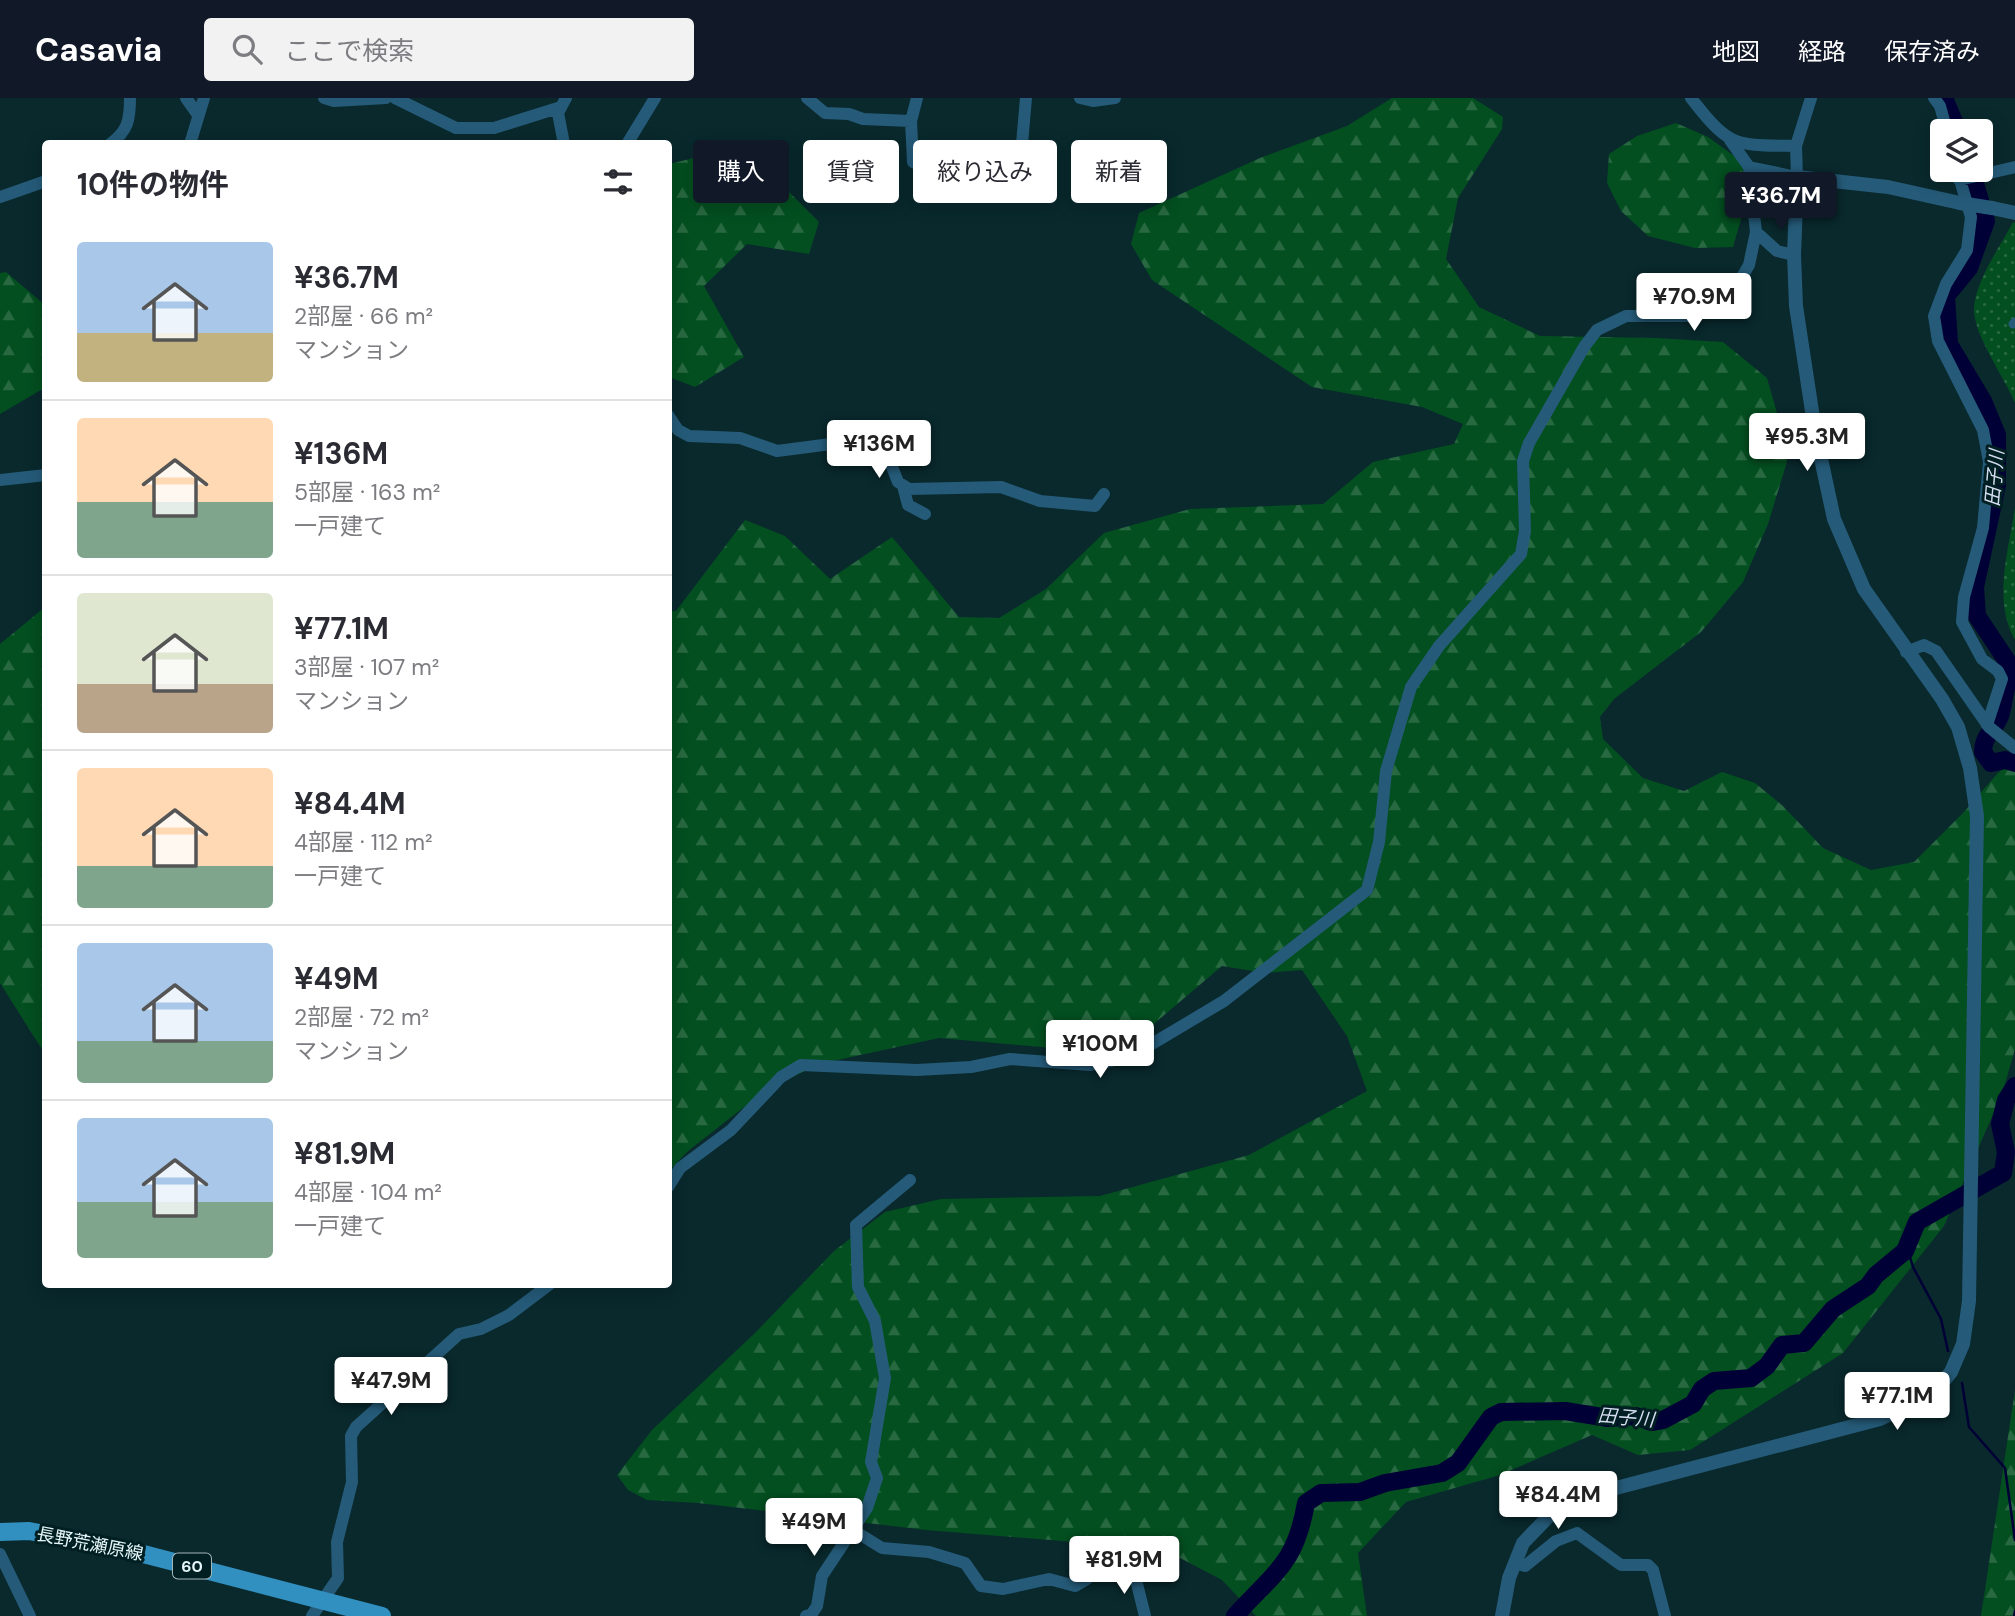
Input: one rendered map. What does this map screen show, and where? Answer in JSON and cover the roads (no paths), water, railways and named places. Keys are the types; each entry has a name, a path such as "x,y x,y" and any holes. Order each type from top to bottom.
{"main road":[{"name":"長野荒瀬原線","path":"0,1532 29,1531 128,1550 382,1616"}],"street":[{"path":"115,140 128,125 130,98"},
{"path":"186,98 198,115"},
{"path":"191,140 204,98"},
{"path":"324,98 334,101 386,98"},
{"path":"395,98 456,128 494,128 564,102"},
{"path":"629,140 655,98"},
{"path":"807,98 825,113 849,114 863,120 911,121"},
{"path":"917,98 911,121 914,162 930,170 1020,174 1026,98"},
{"path":"1080,98 1093,101 1115,98"},
{"path":"1691,98 1714,128 1740,145 1796,146"},
{"path":"1502,1616 1505,1594 1523,1543 1548,1517 1593,1494 1880,1419 1916,1405 1934,1394 1951,1371 1963,1344 1969,1301 1969,1189 1977,949 1977,816 1970,768 1958,726 1864,589 1834,519 1815,430 1800,331 1794,255 1796,146 1811,98"},
{"path":"1934,98 1940,106 1944,119"},
{"path":"563,140 558,113 564,102"},
{"path":"672,1181 680,1168 731,1130 781,1077 801,1065 918,1070 971,1067 1010,1059 1090,1065 1130,1058 1224,1001 1367,890 1379,842 1386,771 1411,688 1439,646 1521,554 1525,531 1522,461 1529,443 1584,347 1597,330 1626,316 1693,316 1711,309 1739,282 1749,265 1756,232 1749,167 1730,140"},
{"path":"1749,167 1797,177 1888,187 2015,213"},
{"path":"1993,172 2015,167"},
{"path":"0,197 42,182"},
{"path":"1960,182 1971,217 1967,250 1946,284 1934,316 1938,341 1983,430 1989,462 1983,527 1964,597 1962,622 1982,659 1998,671 2002,679 1991,729"},
{"path":"1756,232 1777,251 1794,255"},
{"path":"672,421 678,430 689,436 740,438 777,451 831,444 871,432 880,434 898,482 909,489 1001,487 1040,500 1096,506 1104,494"},
{"path":"0,480 42,475"},
{"path":"903,486 908,505 925,514"},
{"path":"1906,652 1924,645 1936,651 1991,729 2015,748"},
{"path":"810,1616 817,1606 822,1576 867,1508 877,1478 871,1462 885,1378 875,1321 858,1287 856,1226 910,1180"},
{"path":"312,1616 338,1578 337,1542 352,1482 351,1436 356,1427 459,1335 481,1329 509,1315 545,1288"},
{"path":"853,1530 882,1548 929,1552 965,1563 981,1586 1003,1589 1049,1579 1075,1586 1087,1579 1097,1560 1113,1558 1133,1568 1145,1616"},
{"path":"1515,1563 1525,1566 1556,1541 1577,1533 1621,1565 1647,1565 1653,1570 1665,1616"},
{"path":"0,1554 30,1616"}],"waterway":[{"name":"田子川","path":"1944,98 1953,119"},
{"name":"田子川","path":"1975,182 1986,221 1969,268 1946,296 1949,344 1983,401 1997,435 1997,485 1975,587 1977,616 2015,673"},
{"name":"田子川","path":"2015,673 2008,682 2000,716 1985,741 1983,752 1991,763 2005,760 2015,763"},
{"name":"田子川","path":"1235,1616 1281,1567 1296,1541 1306,1503 1321,1493 1360,1492 1385,1483 1442,1473 1458,1463 1491,1417 1501,1412 1565,1411 1608,1418 1636,1416 1651,1422 1663,1420 1693,1404 1702,1389 1714,1381 1751,1378 1767,1366 1782,1345 1804,1343 1833,1309 1868,1286 1876,1275 1905,1251 1917,1222 2003,1173 2006,1152 2000,1124 2006,1100 2015,1086"},
{"path":"1907,1247 1913,1267 1941,1319 1948,1351"},
{"path":"1962,1383 1969,1427 2005,1468 2015,1540"},
{"path":"2014,1616 2015,1611"}]}
